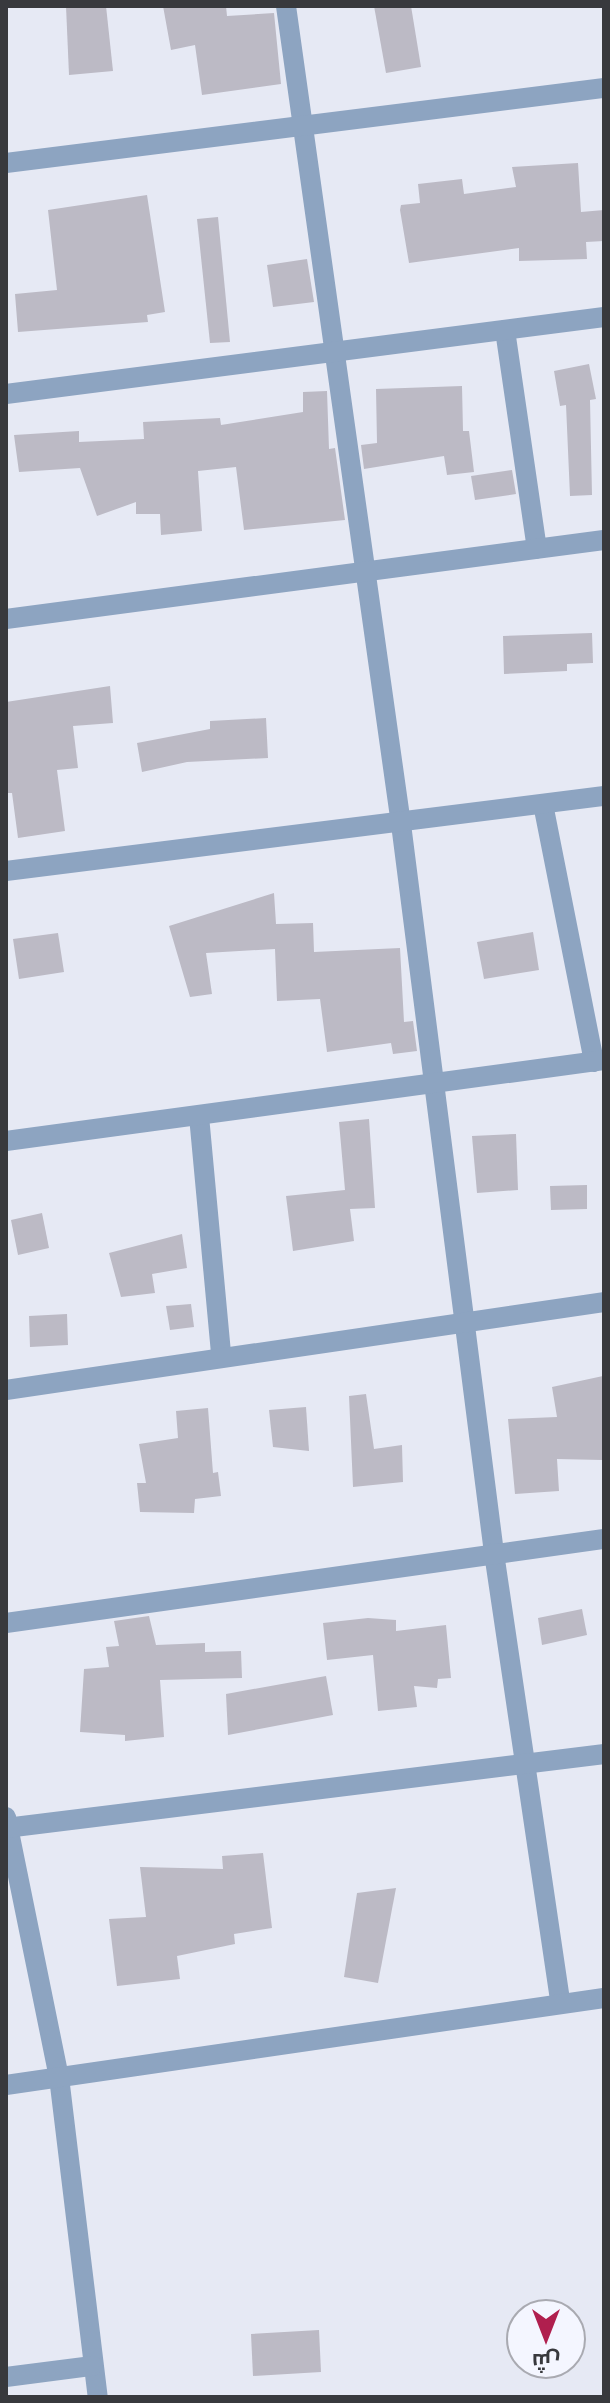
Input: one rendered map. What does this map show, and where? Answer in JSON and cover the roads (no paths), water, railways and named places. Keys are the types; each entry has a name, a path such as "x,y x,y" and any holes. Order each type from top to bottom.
{"street":[{"path":"286,6 401,824 494,1553 560,2002"},
{"path":"6,163 604,88"},
{"path":"6,394 604,317"},
{"path":"505,330 537,549"},
{"path":"6,619 365,574 604,540"},
{"path":"6,871 401,824 604,796"},
{"path":"6,1141 434,1086 599,1061 543,804"},
{"path":"199,1116 221,1355"},
{"path":"6,1390 221,1355 604,1302"},
{"path":"6,1623 604,1539"},
{"path":"98,2397 59,2077 7,1824 526,1766 604,1754"},
{"path":"6,2085 604,1998"},
{"path":"6,2377 92,2366"}]}
